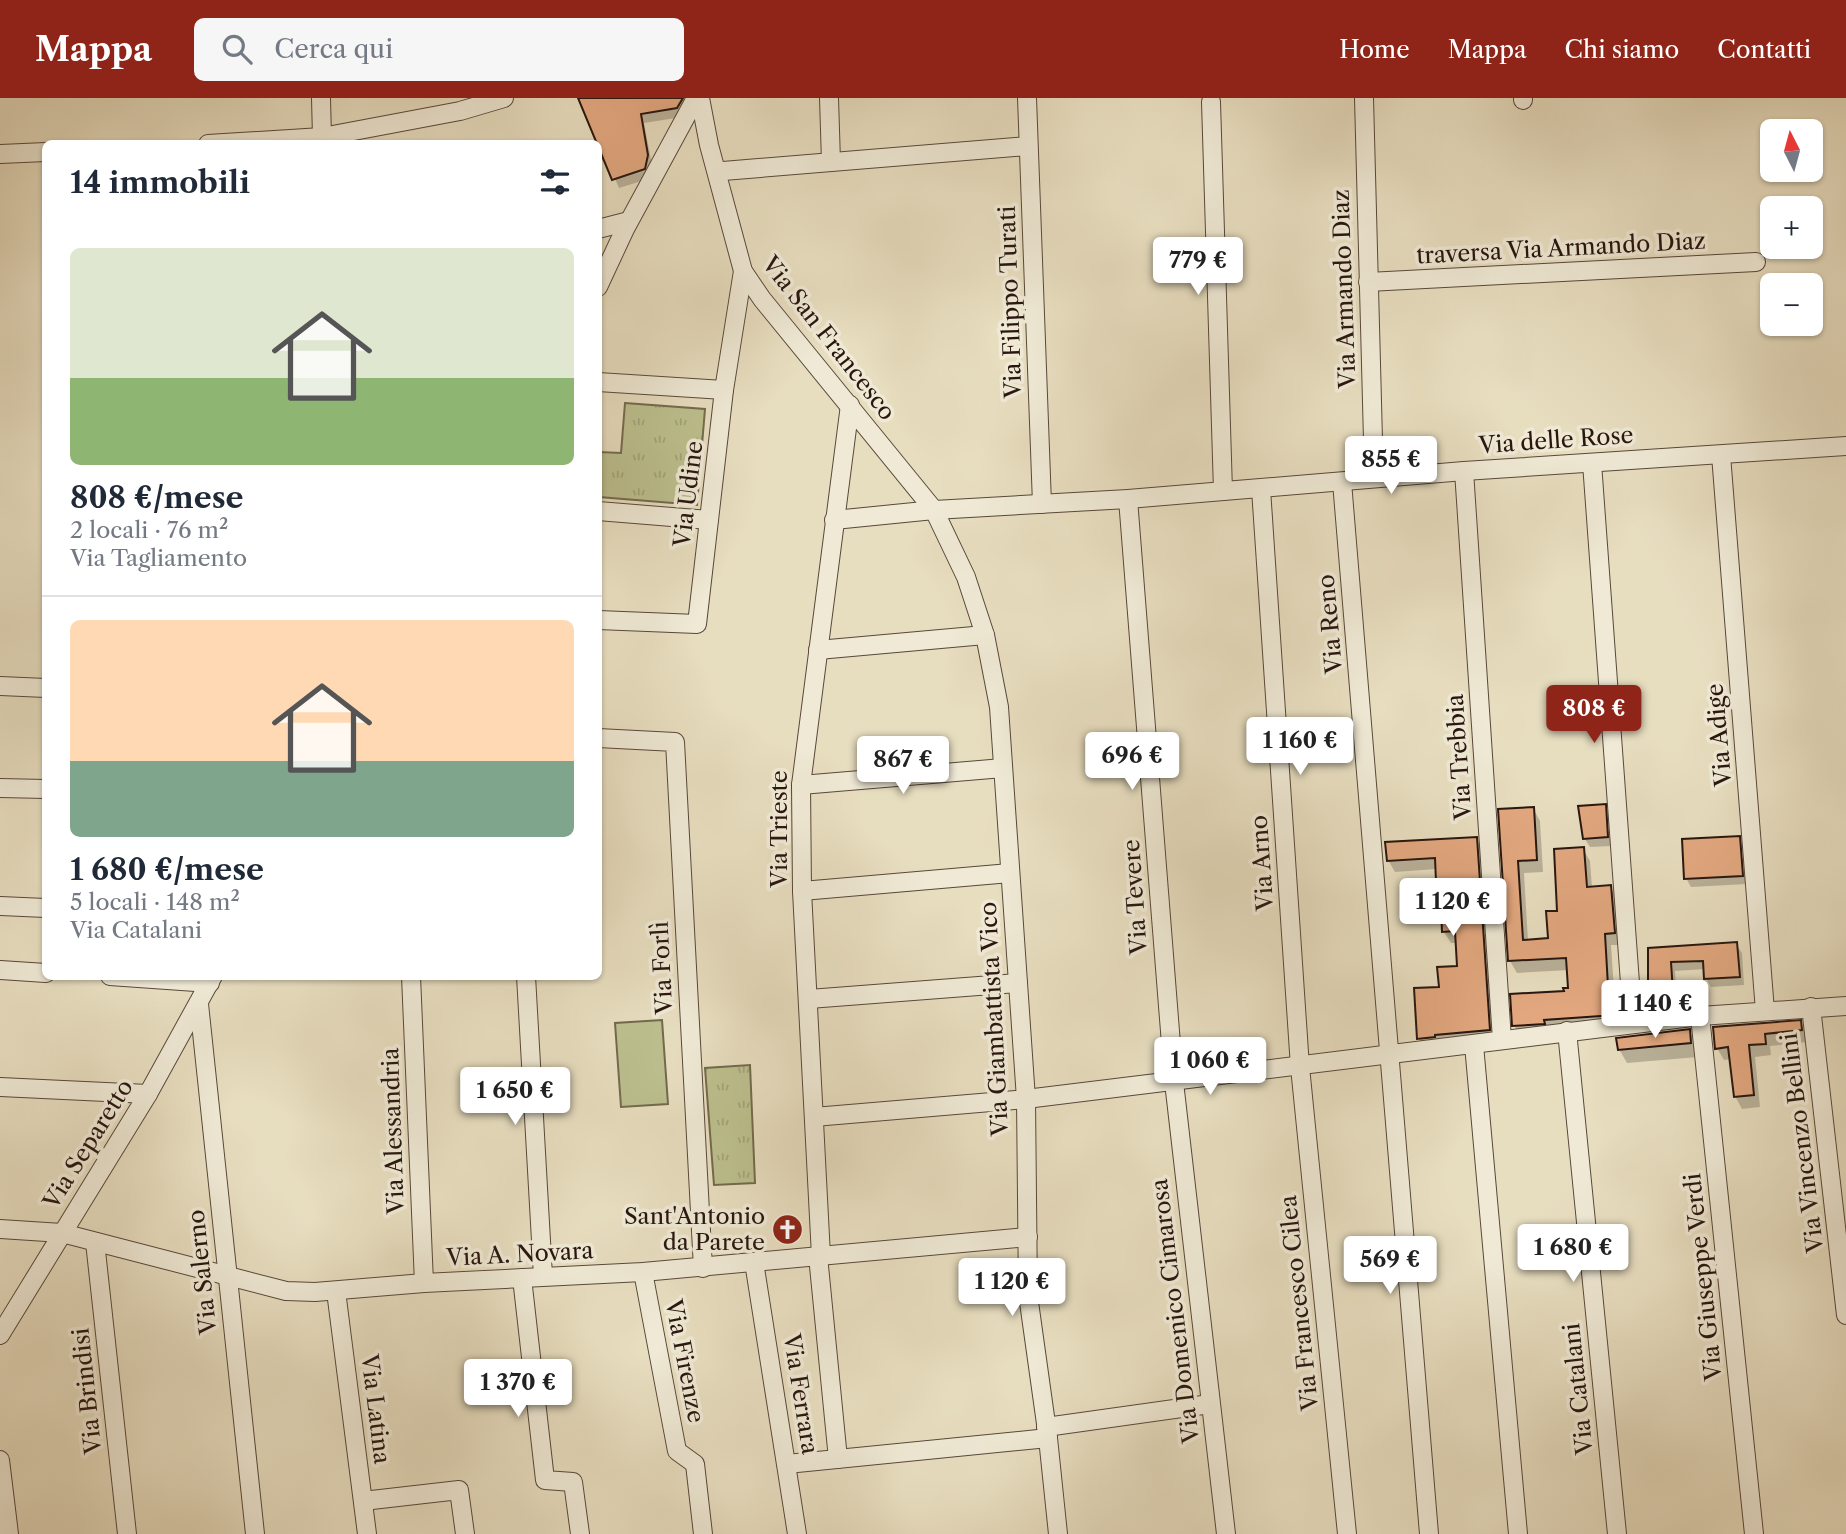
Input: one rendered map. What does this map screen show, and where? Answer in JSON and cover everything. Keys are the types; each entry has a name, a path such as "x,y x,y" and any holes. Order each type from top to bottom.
{"street":[{"path":"321,98 322,137"},
{"path":"273,140 367,136 504,98"},
{"path":"602,278 629,221 698,98"},
{"name":"Via San Francesco","path":"698,98 715,172 743,271 761,299 934,510"},
{"path":"829,98 831,162"},
{"name":"Via Filippo Turati","path":"1027,98 1042,504"},
{"name":"Via Armando Diaz","path":"1364,98 1374,478"},
{"path":"1211,102 1223,491"},
{"path":"723,171 1028,146"},
{"path":"0,155 42,152"},
{"path":"602,228 629,221"},
{"name":"traversa Via Armando Diaz","path":"1368,282 1756,262"},
{"name":"Via Udine","path":"602,620 697,624 724,390 743,271"},
{"path":"602,382 724,390"},
{"name":"Via Trieste","path":"838,1459 819,1256 802,891 801,785 850,405"},
{"name":"Via delle Rose","path":"834,520 934,510 1128,499 1464,471 1846,446"},
{"name":"Via Adige","path":"1721,455 1765,1011"},
{"path":"1592,463 1633,1024"},
{"name":"Via Trebbia","path":"1464,471 1503,1040"},
{"name":"Via Reno","path":"1342,482 1368,770 1388,1055 1429,1534"},
{"name":"Via Arno","path":"1261,489 1300,1067"},
{"name":"Via Tevere","path":"1128,499 1174,1082"},
{"name":"Via Giambattista Vico","path":"934,510 966,577 985,635 999,707 1026,1099 1028,1295 1058,1534"},
{"path":"602,511 709,520"},
{"path":"818,650 985,635"},
{"path":"0,686 42,688"},
{"name":"Via Forlì","path":"602,738 675,742 703,1268"},
{"path":"801,785 1003,768"},
{"path":"0,788 42,789"},
{"path":"802,891 1010,873"},
{"path":"0,906 42,908"},
{"path":"0,970 42,973"},
{"name":"Via Separetto","path":"0,1335 148,1094 211,980"},
{"name":"Via Alessandria","path":"411,980 424,1283"},
{"path":"526,980 543,1276"},
{"path":"809,999 1018,983"},
{"name":"Via Salerno","path":"199,1004 255,1534"},
{"path":"814,1117 1026,1099 1700,1016 1846,1006"},
{"name":"Via Vincenzo Bellini","path":"1811,1007 1846,1315"},
{"name":"Via Giuseppe Verdi","path":"1700,1016 1754,1534"},
{"name":"Via Catalani","path":"1567,1031 1617,1534"},
{"path":"1475,1045 1518,1534"},
{"name":"Via Francesco Cilea","path":"1300,1067 1347,1534"},
{"name":"Via Domenico Cimarosa","path":"1174,1082 1226,1534"},
{"path":"0,1087 148,1094"},
{"name":"Via A. Novara","path":"0,1229 62,1233 286,1291 335,1291 424,1283 703,1268 1028,1237"},
{"name":"Via Brindisi","path":"95,1242 128,1534"},
{"name":"Via Ferrara","path":"754,1262 797,1534"},
{"name":"Via Firenze","path":"643,1272 677,1451 695,1464 703,1534"},
{"path":"522,1278 545,1480 573,1482 580,1534"},
{"name":"Via Latina","path":"335,1291 367,1534"},
{"path":"788,1464 1047,1433 1210,1404"},
{"path":"0,1460 9,1534"},
{"path":"363,1501 460,1490 465,1534"}],"green space":[{"path":"625,403 705,409 697,505 602,497 602,452 621,453"},
{"path":"662,1020 668,1104 621,1107 615,1023"},
{"path":"750,1065 755,1183 714,1185 705,1068"}],"building":[{"path":"578,98 683,98 677,108 641,114 648,155 645,169 612,180 602,156 602,140 595,140"},
{"path":"1606,804 1608,837 1583,839 1578,806"},
{"path":"1534,807 1537,860 1518,861 1523,940 1548,938 1546,911 1557,911 1554,849 1584,847 1587,887 1611,885 1615,933 1605,934 1608,986 1613,985 1615,1015 1544,1020 1545,1024 1512,1026 1510,994 1564,991 1563,988 1568,988 1566,958 1508,961 1498,809"},
{"path":"1740,836 1743,876 1684,879 1682,839"},
{"path":"1477,837 1490,1030 1417,1039 1414,988 1439,987 1437,967 1457,966 1455,931 1442,932 1441,906 1437,906 1435,858 1387,861 1385,842"},
{"path":"1737,942 1740,977 1704,979 1703,961 1671,962 1674,1008 1648,1011 1648,948"},
{"path":"1801,1020 1802,1030 1765,1034 1766,1044 1749,1045 1754,1095 1734,1097 1728,1047 1715,1049 1713,1027"},
{"path":"1690,1029 1691,1043 1618,1050 1616,1038"}],"place":[{"name":"Sant'Antonio da Parete","path":"788,1229"}]}
